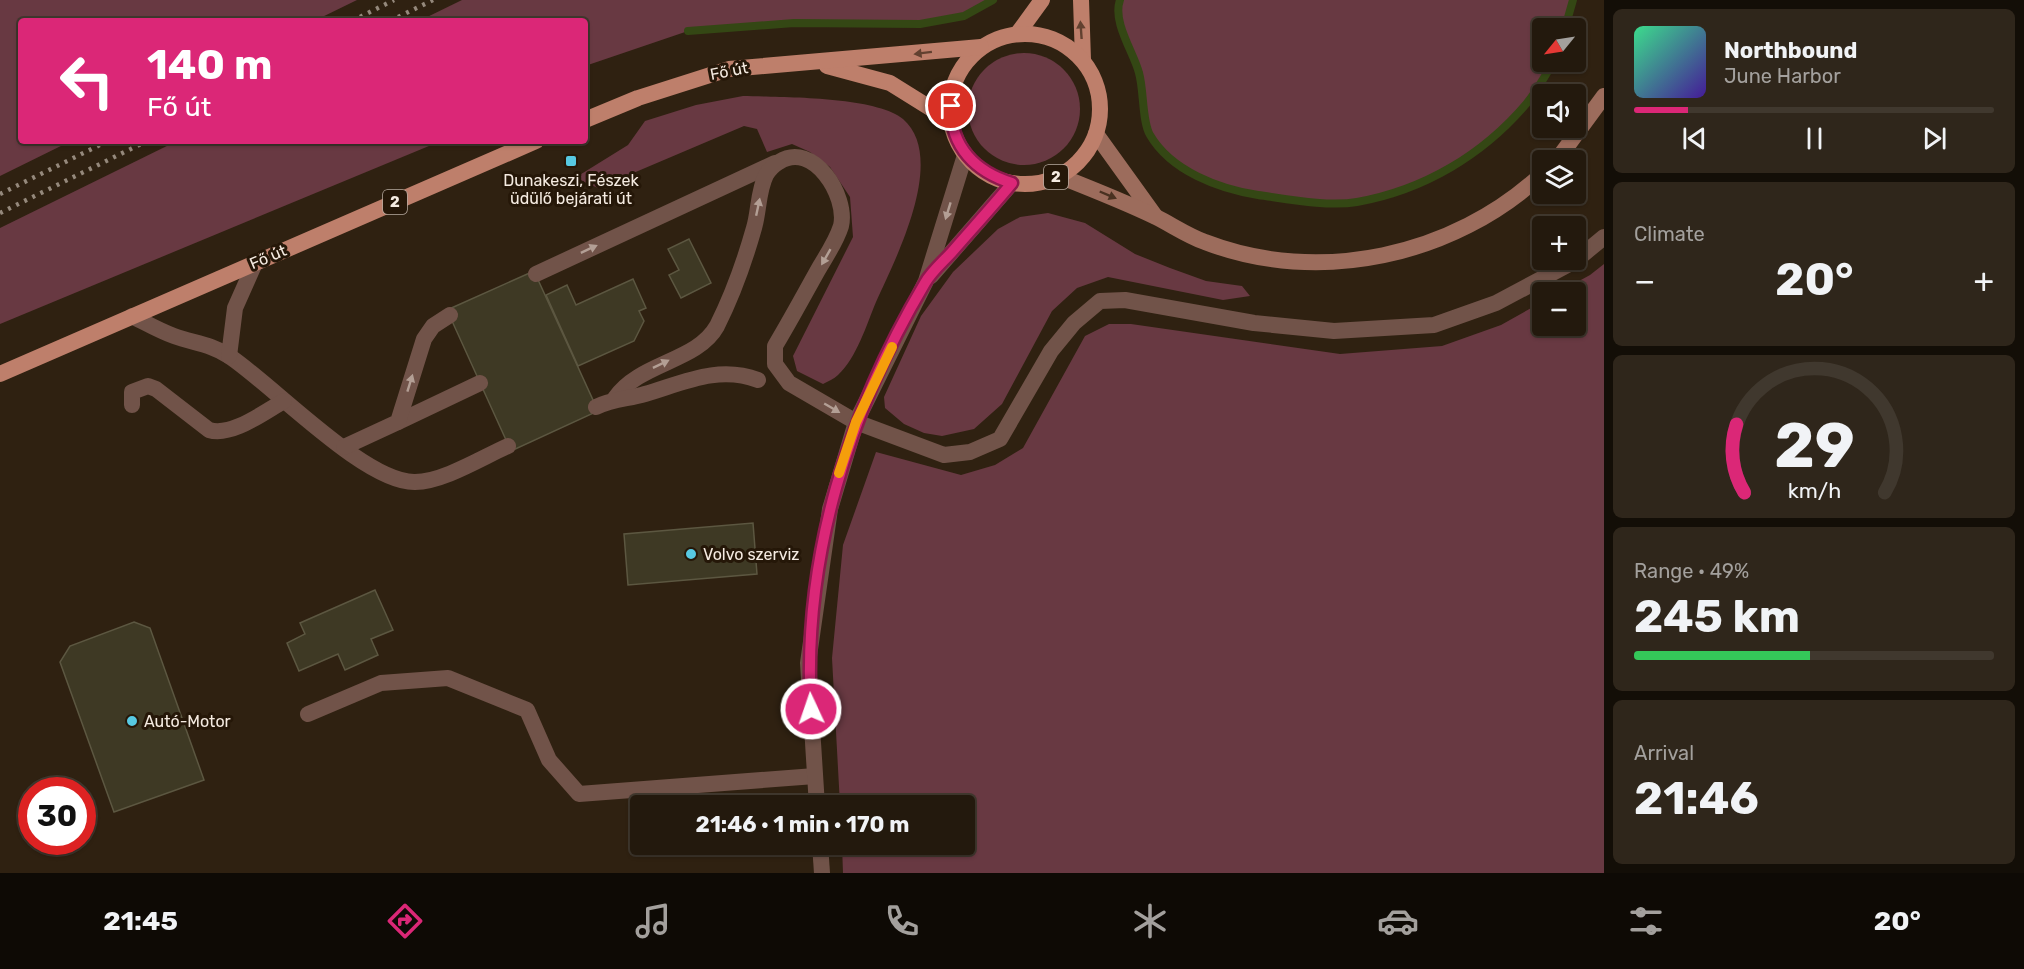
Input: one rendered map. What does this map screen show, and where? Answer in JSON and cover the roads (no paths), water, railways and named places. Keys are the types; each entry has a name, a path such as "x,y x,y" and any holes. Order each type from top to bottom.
{"main road":[{"path":"1018,33 1042,0"},
{"name":"Fő út","path":"1081,0 1083,60"},
{"name":"Fő út","path":"1018,33 1042,35 1065,44 1083,60 1096,83 1101,109 1096,134 1088,151 1075,165 1059,176 1036,183 1012,183 986,173 965,155 956,138 951,121 951,93 962,67 981,47 999,38 1018,33"},
{"name":"Fő út","path":"588,119 638,98 729,69 981,47"},
{"name":"Fő út","path":"809,62 890,83 951,121"},
{"path":"1564,150 1604,96"},
{"path":"1096,134 1156,217"},
{"name":"Fő út","path":"0,374 529,144"},
{"path":"1059,176 1156,217 1205,242 1283,260 1343,260 1382,257 1448,237 1501,207 1532,182"}],"street":[{"path":"816,795 808,663 830,509 856,422 926,281 965,155"},
{"path":"536,274 778,162 791,157 803,158 811,162 828,178 839,198 843,214 835,241 776,346 775,364 789,383 856,422 944,455 970,452 1000,439 1051,351 1074,323 1100,301 1125,300 1254,323 1334,331 1434,325 1496,303 1575,261 1604,237"},
{"path":"615,398 622,388 637,375 692,349 715,329 754,228 763,182 767,173 778,162"},
{"path":"926,281 1012,183"},
{"path":"230,356 235,308 255,263"},
{"path":"398,422 424,339 433,326 450,315"},
{"path":"132,316 174,336 207,345 230,356 344,447 383,474 399,481 432,480 508,446"},
{"path":"596,407 615,398 644,395 683,381 716,374 743,374 758,380"},
{"path":"344,447 480,383"},
{"path":"132,405 132,392 148,386 156,389 209,430 216,432 233,427 284,401"},
{"path":"308,714 381,683 448,678 527,710 549,760 579,794 815,776"},
{"path":"821,855 822,873"}],"waterway":[{"path":"688,31 794,23 920,24 964,16 993,0"},
{"path":"1120,0 1119,18 1139,73 1144,114 1150,135 1159,148 1183,168 1212,183 1243,192 1321,203 1346,203 1406,189 1451,168 1491,139 1531,98 1548,72"},
{"path":"1568,18 1573,0"}],"railway":[{"path":"358,18 394,0"},
{"path":"396,18 433,0"},
{"path":"0,194 102,144"},
{"path":"0,213 141,144"}],"place":[{"name":"Dunakeszi, Fészek üdülő bejárati út","path":"571,161"},
{"name":"Volvo szerviz","path":"691,554"},
{"name":"Autó-Motor","path":"132,721"}]}
